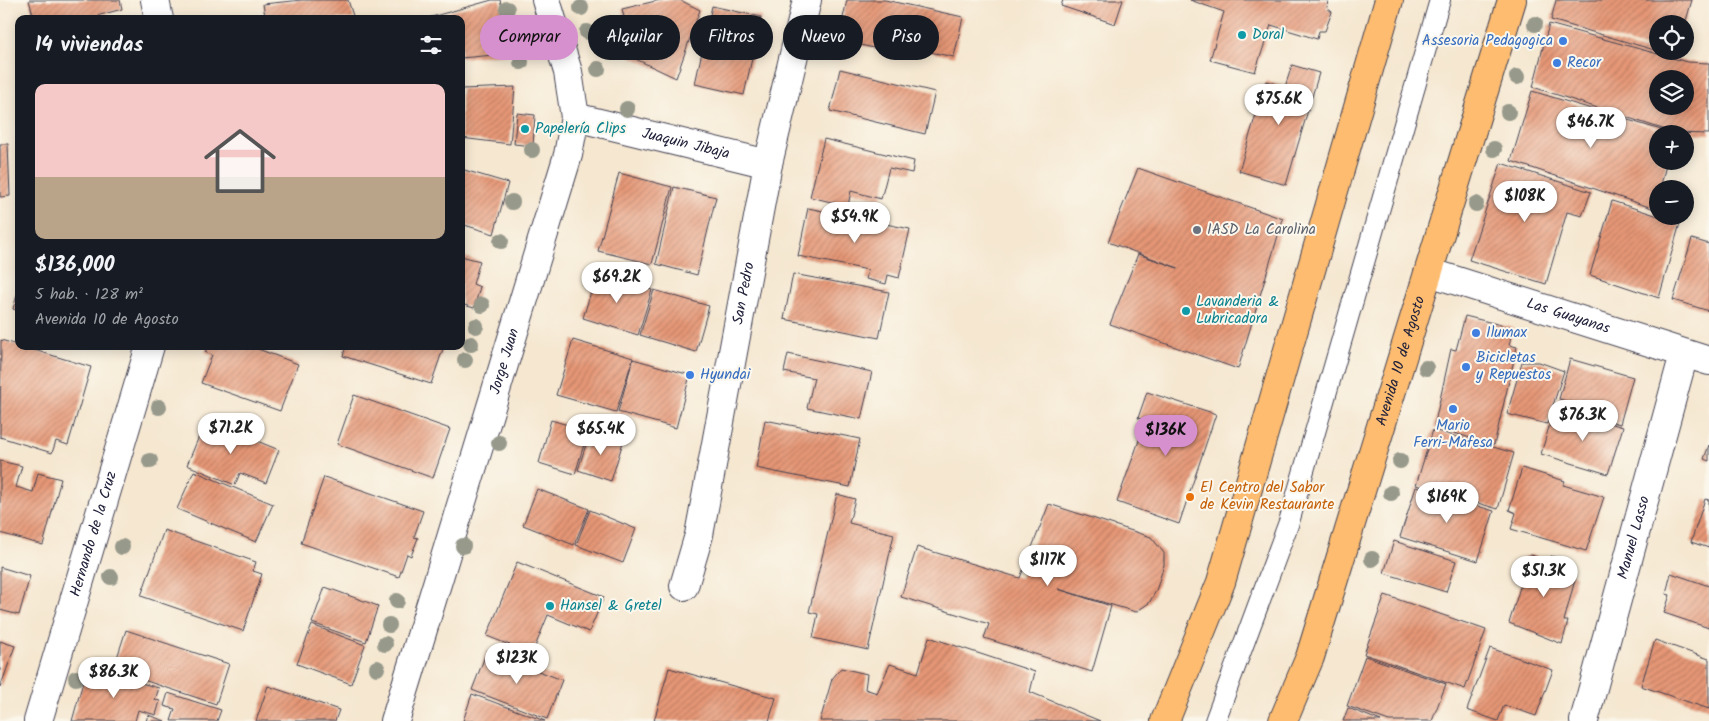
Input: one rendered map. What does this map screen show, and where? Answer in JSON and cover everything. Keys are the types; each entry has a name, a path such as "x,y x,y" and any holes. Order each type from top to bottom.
{"main road":[{"path":"1165,721 1221,582 1388,0"},
{"name":"Avenida 10 de Agosto","path":"1284,721 1310,657 1512,0"}],"street":[{"path":"155,0 158,15"},
{"name":"Jorge Juan","path":"395,721 568,155 575,117 568,72 546,0"},
{"name":"San Pedro","path":"684,586 699,535 768,164 807,0"},
{"name":"Juaquin Jibaja","path":"575,117 768,164"},
{"name":"Las Guayanas","path":"1428,272 1696,357"},
{"name":"Hernando de la Cruz","path":"38,721 149,350"},
{"name":"Manuel Lasso","path":"1584,721 1696,357"}],"lane":[{"path":"1215,721 1289,522 1440,0"}],"building":[{"path":"29,0 120,0 122,9 100,15 33,15"},
{"path":"302,0 348,0 353,15 265,15 263,4"},
{"path":"492,0 500,0 504,15 480,15 480,56 465,58 465,15 438,15"},
{"path":"660,0 680,0 700,10 698,15 690,15 690,38 676,78 638,60 680,60 680,15 624,15 622,9"},
{"path":"847,0 885,0 963,17 954,57 939,54 939,15 873,15 873,48 863,46 863,15 844,15"},
{"path":"1063,0 1123,0 1115,24 1061,6"},
{"name":"Doral","path":"1190,0 1328,0 1327,8 1332,12 1325,31 1319,31 1317,39 1271,25 1255,72 1210,60 1224,12"},
{"path":"1556,0 1692,0 1688,15 1649,15 1649,48 1551,20"},
{"path":"712,6 752,15 710,15"},
{"path":"1549,24 1649,52 1649,60 1680,60 1709,63 1709,134 1694,134 1694,125 1650,125 1533,87"},
{"path":"700,60 752,60 744,95 695,84"},
{"path":"1292,65 1319,73 1286,185 1239,171 1266,81 1285,87"},
{"path":"840,69 935,92 925,134 830,111"},
{"path":"515,87 510,144 465,138 465,89"},
{"path":"1532,91 1649,126 1649,170 1665,170 1662,180 1649,180 1649,207 1511,161"},
{"name":"Papelería Clips","path":"517,113 535,115 533,146 514,144"},
{"path":"824,139 914,161 912,173 889,168 881,199 851,191 848,206 810,197"},
{"path":"0,144 8,144 10,196 0,197"},
{"path":"1501,163 1591,192 1582,216 1567,212 1546,284 1469,260"},
{"path":"1138,168 1283,219 1238,369 1110,324 1138,254 1178,268 1108,242"},
{"path":"465,170 508,183 494,234 465,225"},
{"path":"619,173 672,187 652,264 598,251"},
{"path":"674,187 716,197 697,275 656,264"},
{"path":"1612,201 1649,213 1649,225 1679,225 1659,298 1590,275"},
{"path":"808,208 910,229 899,278 888,275 886,284 866,279 868,270 798,256"},
{"path":"1692,239 1709,244 1709,311 1673,300"},
{"path":"465,257 480,261 473,284 480,287 474,308 465,305"},
{"path":"597,272 652,290 638,335 583,318"},
{"path":"793,274 889,292 879,338 784,319"},
{"path":"654,290 709,306 696,352 640,335"},
{"path":"1465,316 1513,328 1509,345 1517,347 1494,445 1434,427 1451,349 1456,350"},
{"path":"1,340 15,344 15,350 34,350 91,367 68,445 56,441 52,453 0,437"},
{"path":"573,340 633,358 616,412 556,395"},
{"path":"206,350 261,350 298,364 280,411 201,383 212,355 205,352"},
{"path":"345,350 443,350 431,384 343,356"},
{"path":"788,354 872,372 861,419 807,408 814,378 784,372"},
{"path":"633,359 690,375 676,428 618,412"},
{"path":"1570,359 1633,377 1620,424 1572,410 1574,403 1559,399"},
{"path":"1522,362 1539,362 1564,371 1547,424 1507,414"},
{"path":"1147,392 1216,414 1179,524 1117,502 1146,421 1138,418"},
{"path":"354,395 450,429 433,478 337,444"},
{"path":"1571,412 1623,427 1608,474 1541,454 1551,420 1567,425"},
{"path":"206,420 279,450 266,483 240,473 235,485 187,465"},
{"path":"551,420 588,431 575,474 539,463"},
{"path":"765,420 860,439 850,487 756,468"},
{"path":"1433,430 1514,453 1498,509 1416,485"},
{"path":"590,432 623,442 611,481 578,470"},
{"path":"1709,445 1709,461 1704,459"},
{"path":"0,461 22,466 16,487 33,492 38,473 61,479 43,545 0,533"},
{"path":"1522,468 1565,481 1563,485 1604,497 1586,551 1511,529 1516,513 1509,510"},
{"path":"194,471 273,504 256,542 177,509"},
{"path":"324,477 423,511 414,537 418,538 411,556 407,554 399,577 301,543"},
{"path":"1416,487 1494,511 1478,561 1400,537"},
{"path":"537,489 589,509 574,545 523,525"},
{"path":"837,494 855,499 849,523 894,534 868,650 813,638 818,614 809,612"},
{"path":"1705,499 1709,500 1709,548 1691,542"},
{"path":"1049,504 1151,537 1164,553 1164,565 1156,591 1149,603 1136,612 1058,589 1111,606 1092,672 984,638 989,624 901,597 917,547 1020,578"},
{"path":"590,510 636,529 623,563 576,545"},
{"path":"164,530 256,562 253,571 262,574 243,631 141,596"},
{"path":"1394,541 1456,561 1446,592 1384,573"},
{"path":"1531,555 1549,561 1551,556 1567,561 1564,572 1576,576 1564,621 1568,621 1562,644 1509,623 1525,571 1518,569 1522,558"},
{"name":"Hansel & Gretel","path":"517,562 604,597 589,632 548,615 532,654 487,636"},
{"path":"0,567 30,576 19,615 0,610"},
{"path":"1671,573 1709,586 1709,628 1664,613 1670,595 1666,594"},
{"path":"325,587 378,606 366,642 312,623"},
{"path":"1385,595 1486,630 1465,689 1364,654"},
{"path":"312,625 365,645 351,684 297,664"},
{"path":"126,630 229,664 216,704 113,670"},
{"path":"929,637 1035,672 1030,692 1100,721 820,721 832,679 841,668 867,674 865,689 877,693 890,664 918,673"},
{"path":"1655,640 1709,659 1709,709 1641,686"},
{"path":"0,641 15,646 0,688"},
{"path":"1490,648 1553,670 1536,716 1504,705 1498,721 1467,710"},
{"path":"487,651 562,680 547,719 472,690"},
{"path":"1365,656 1446,684 1432,721 1389,721 1347,706"},
{"path":"87,668 159,688 155,700 160,701 156,715 138,710 135,721 72,721"},
{"path":"669,668 776,698 769,721 654,721"},
{"path":"268,686 339,710 335,721 256,721"},
{"path":"168,693 221,710 217,721 171,721 175,709 164,706"},
{"path":"472,694 545,721 463,721"},
{"path":"1348,708 1381,721 1343,721"},
{"path":"148,715 165,721 146,721"}],"place":[{"name":"Doral","path":"1242,35"},
{"name":"Assesoria Pedagogica","path":"1563,41"},
{"name":"Recor","path":"1557,63"},
{"name":"Papelería Clips","path":"525,129"},
{"name":"IASD La Carolina","path":"1197,230"},
{"name":"Lavanderia & Lubricadora","path":"1186,311"},
{"name":"Ilumax","path":"1476,333"},
{"name":"Bicicletas y Repuestos","path":"1466,367"},
{"name":"Hyundai","path":"690,375"},
{"name":"Mario Ferri-Mafesa","path":"1453,409"},
{"name":"El Centro del Sabor de Kevin Restaurante","path":"1190,497"},
{"name":"Hansel & Gretel","path":"550,606"}]}
